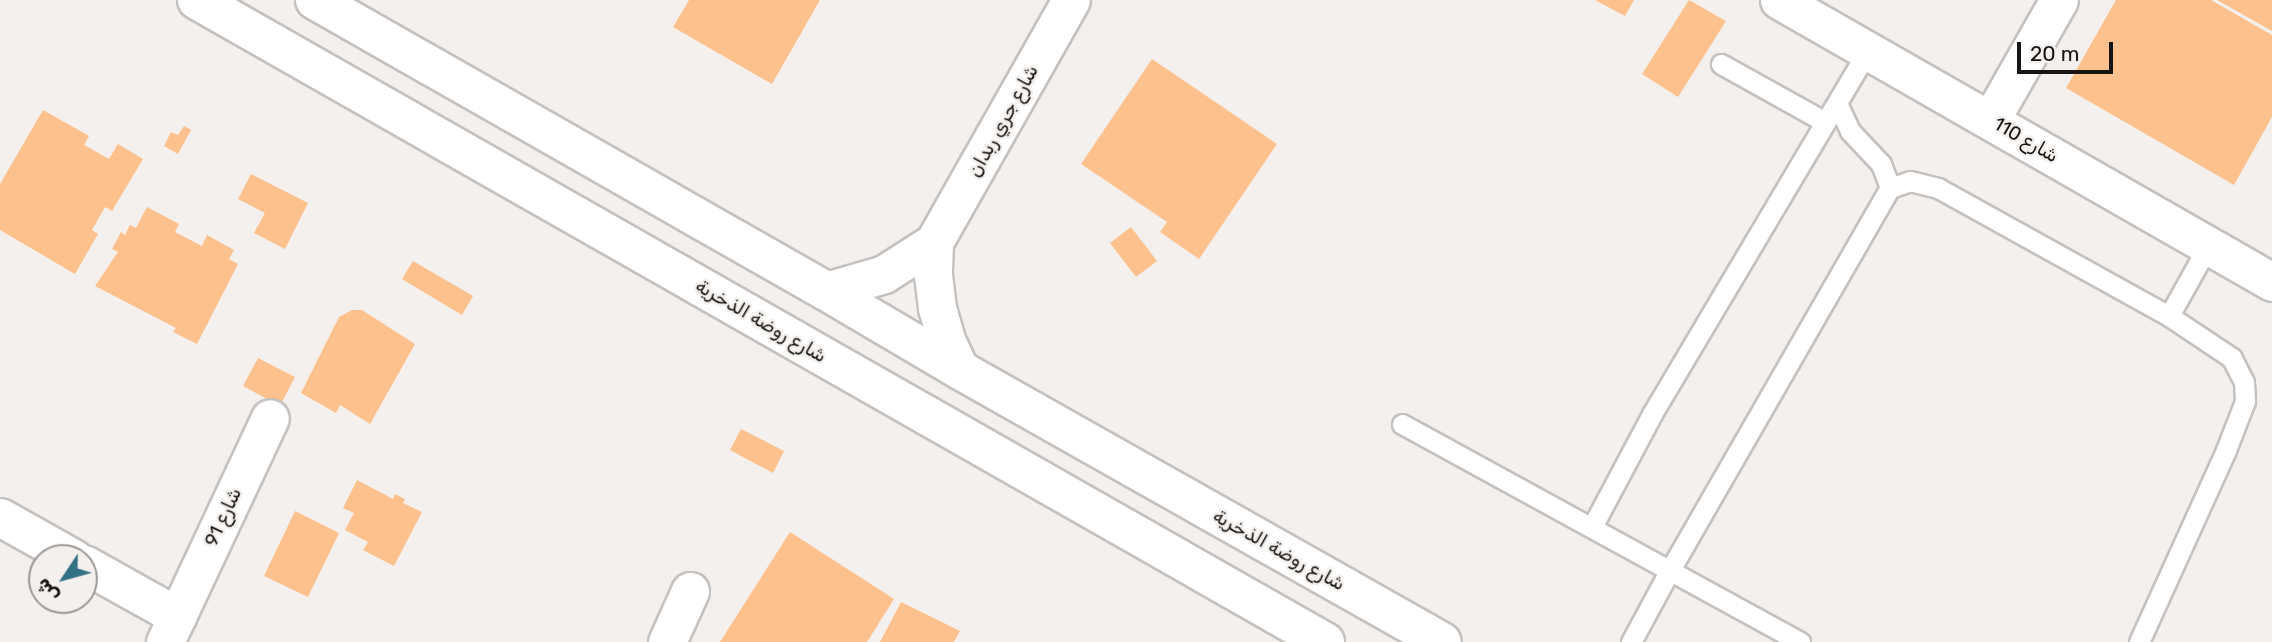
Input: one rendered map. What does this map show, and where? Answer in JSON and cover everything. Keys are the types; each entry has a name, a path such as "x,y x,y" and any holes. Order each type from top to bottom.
{"street":[{"name":"شارع روضة الذخرية","path":"197,0 1325,642"},
{"name":"شارع روضة الذخرية","path":"315,0 960,370 1442,642"},
{"name":"شارع جري ربدان","path":"826,291 856,285 884,274 911,260 934,242 1071,0"},
{"name":"شارع 110","path":"1779,0 2272,282"},
{"path":"1991,119 2059,0"},
{"name":"شارع جري ربدان","path":"934,242 933,275 937,308 946,340 960,370"},
{"name":"شارع 91","path":"98,574 171,629 270,418"},
{"path":"0,517 48,544"},
{"path":"667,642 690,591"}],"lane":[{"path":"1592,527 1652,414 1868,50"},
{"path":"1721,64 1825,122"},
{"path":"1837,103 1850,131 1881,164 1890,188"},
{"path":"1632,642 1670,570 1890,188 1910,181 1938,188 2169,316 2232,358 2244,382 2245,401 2226,450 2138,642"},
{"path":"2169,316 2209,244"},
{"path":"1402,424 1800,642"}],"building":[{"path":"689,0 820,0 772,84 673,27"},
{"path":"1595,0 1634,0 1625,16"},
{"path":"1689,0 1726,21 1678,97 1642,74"},
{"path":"2116,0 2211,0 2272,35 2272,117 2234,185 2066,88"},
{"path":"2217,0 2272,0 2272,31"},
{"path":"1152,59 1277,144 1199,259 1160,232 1167,222 1081,164"},
{"path":"43,110 89,136 84,145 109,159 118,144 143,159 112,211 105,207 92,230 98,234 75,274 0,230 0,184"},
{"path":"184,126 191,130 178,154 164,146 171,132 178,135"},
{"path":"251,174 308,203 285,249 254,233 265,213 238,199"},
{"path":"147,207 179,224 175,232 202,246 207,235 234,250 229,259 238,264 197,344 173,332 176,328 95,286 118,252 112,249 121,232 125,235 130,225 136,228"},
{"path":"1131,227 1157,261 1136,277 1110,243"},
{"path":"413,261 473,296 462,315 402,279"},
{"path":"352,310 362,310 415,344 370,424 340,405 336,413 301,393 339,317"},
{"path":"258,358 295,377 280,406 243,386"},
{"path":"741,429 784,451 773,473 730,450"},
{"path":"357,480 393,499 395,494 405,499 403,503 422,512 394,566 363,550 368,542 345,530 354,513 343,508"},
{"path":"295,511 339,533 308,597 264,576"},
{"path":"790,532 894,599 867,642 720,642"},
{"path":"901,602 960,631 954,642 880,642"}]}
